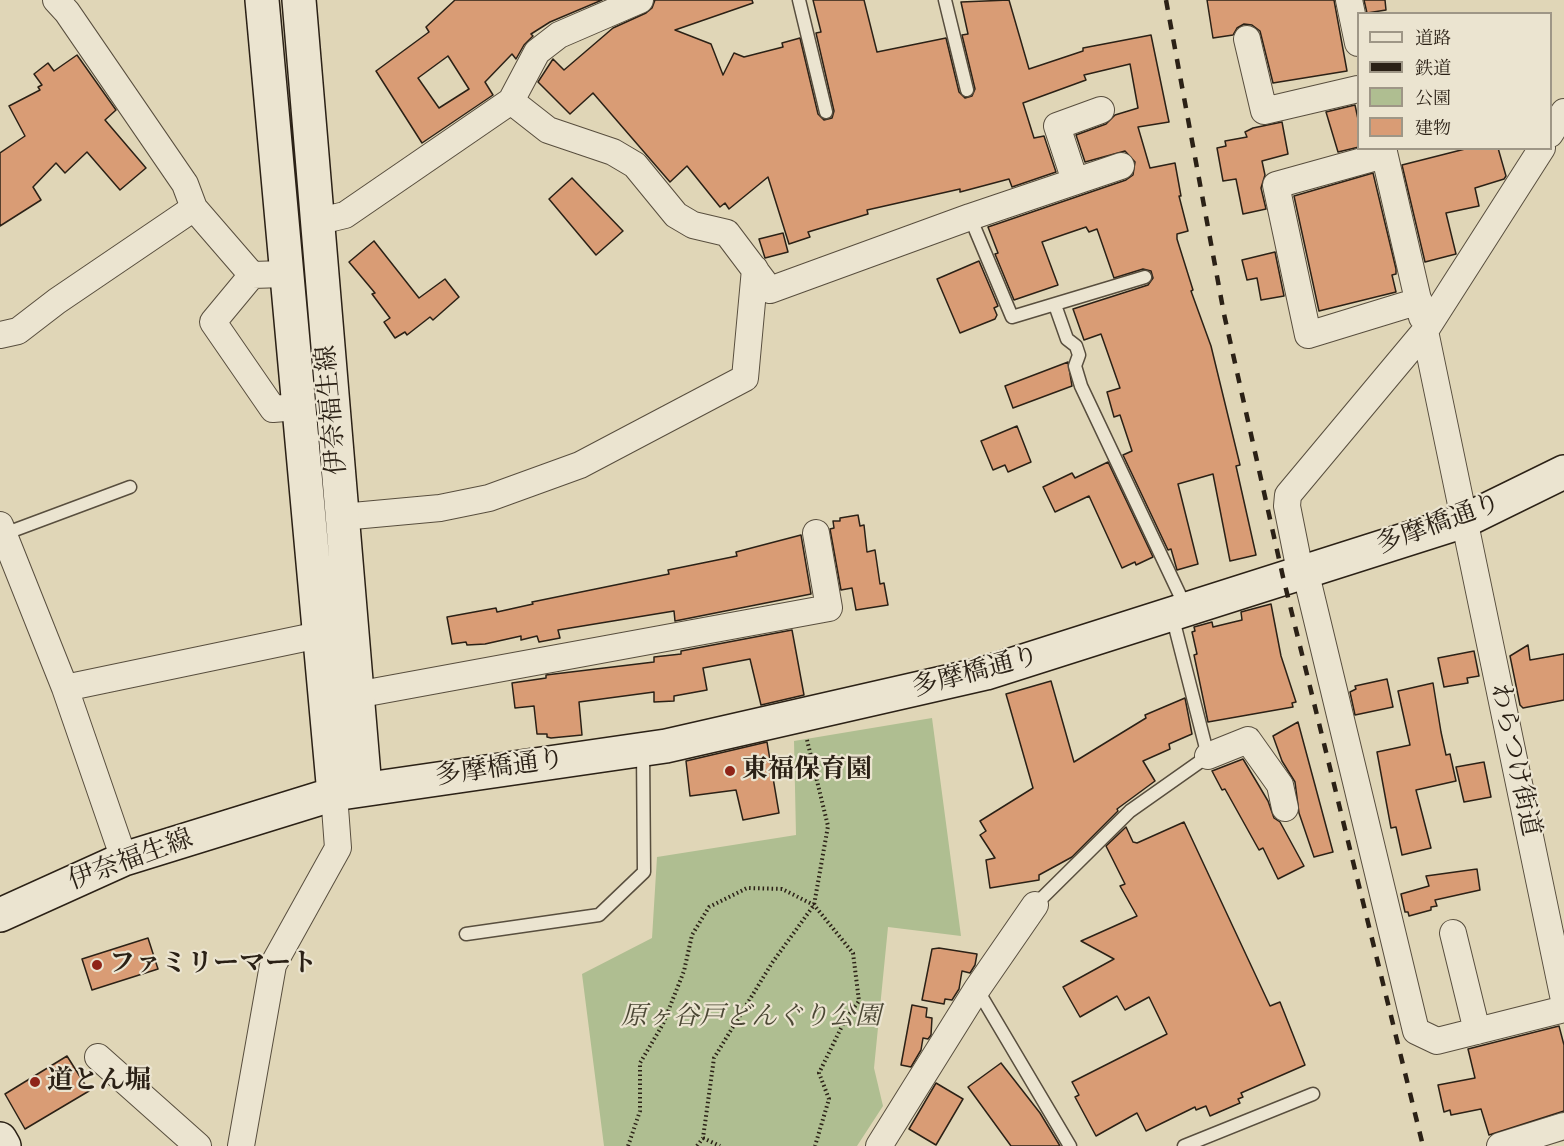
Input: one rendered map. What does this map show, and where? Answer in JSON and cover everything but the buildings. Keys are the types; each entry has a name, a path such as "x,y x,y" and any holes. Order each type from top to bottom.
{"main road":[{"name":"伊奈福生線","path":"262,0 297,407 314,559 319,635 349,791"},
{"name":"伊奈福生線","path":"299,0 356,695 349,791"},
{"name":"多摩橋通り","path":"349,791 643,749 801,716 986,673 1303,570 1464,521 1564,472"},
{"name":"伊奈福生線","path":"0,915 123,859 349,791"},
{"path":"0,1139 4,1146"}],"street":[{"path":"56,0 67,12 185,184 194,208 252,275"},
{"path":"316,222 345,215 511,101 537,52 559,35 640,0"},
{"path":"1348,0 1357,35"},
{"path":"1247,39 1264,111 1357,89"},
{"path":"511,101 548,130 613,152 634,165 676,215 693,225 727,233 770,290 970,217 1121,166"},
{"path":"1075,181 1057,126 1101,110"},
{"path":"1552,132 1564,112"},
{"path":"1541,150 1425,332 1288,495 1287,506 1416,1031 1437,1041 1477,1031 1564,997"},
{"path":"1419,302 1308,335 1276,184 1384,152 1419,302 1425,332"},
{"path":"0,335 18,332 57,301 194,208"},
{"path":"342,517 440,508 489,498 580,465 745,378 755,269"},
{"path":"285,274 252,275 213,322 273,408 297,407"},
{"name":"わらつけ街道","path":"1425,332 1564,997"},
{"path":"2,529 65,688 123,859"},
{"path":"356,695 829,608 816,533"},
{"path":"65,688 319,635"},
{"path":"1208,756 1248,740 1280,785 1285,808"},
{"path":"241,1146 273,965 338,848 349,791"},
{"path":"883,1144 977,989 1035,904"},
{"path":"1453,933 1477,1031"},
{"path":"98,1057 198,1146"},
{"path":"1500,1146 1564,1126"}],"lane":[{"path":"799,0 826,112"},
{"path":"945,0 968,90"},
{"path":"970,217 1012,317 1144,277"},
{"path":"1035,904 1130,811 1208,756 1179,611 1081,386 1075,366 1079,355 1076,346 1067,339 1055,305"},
{"path":"2,529 130,487"},
{"path":"466,934 599,915 644,872 643,749"},
{"path":"977,989 1070,1146"},
{"path":"1184,1146 1313,1094"}],"path":[{"path":"697,1146 704,1138 714,1058 772,963 814,905 828,826 801,716"},
{"path":"628,1146 640,1111 640,1063 663,1024 684,971 692,935 709,907 747,888 782,889 814,905 853,953 859,1001 845,1020 819,1073 829,1099 815,1146"},
{"path":"704,1138 720,1146"}],"green space":[{"name":"原ヶ谷戸どんぐり公園","path":"932,718 961,936 888,927 874,1068 883,1106 857,1146 604,1146 582,974 652,938 657,857 796,835 794,741"}],"railway":[{"path":"1166,0 1224,314 1283,577 1423,1146"}],"place":[{"name":"東福保育園","path":"730,771"},
{"name":"ファミリーマート","path":"97,965"},
{"name":"道とん堀","path":"35,1082"}]}
